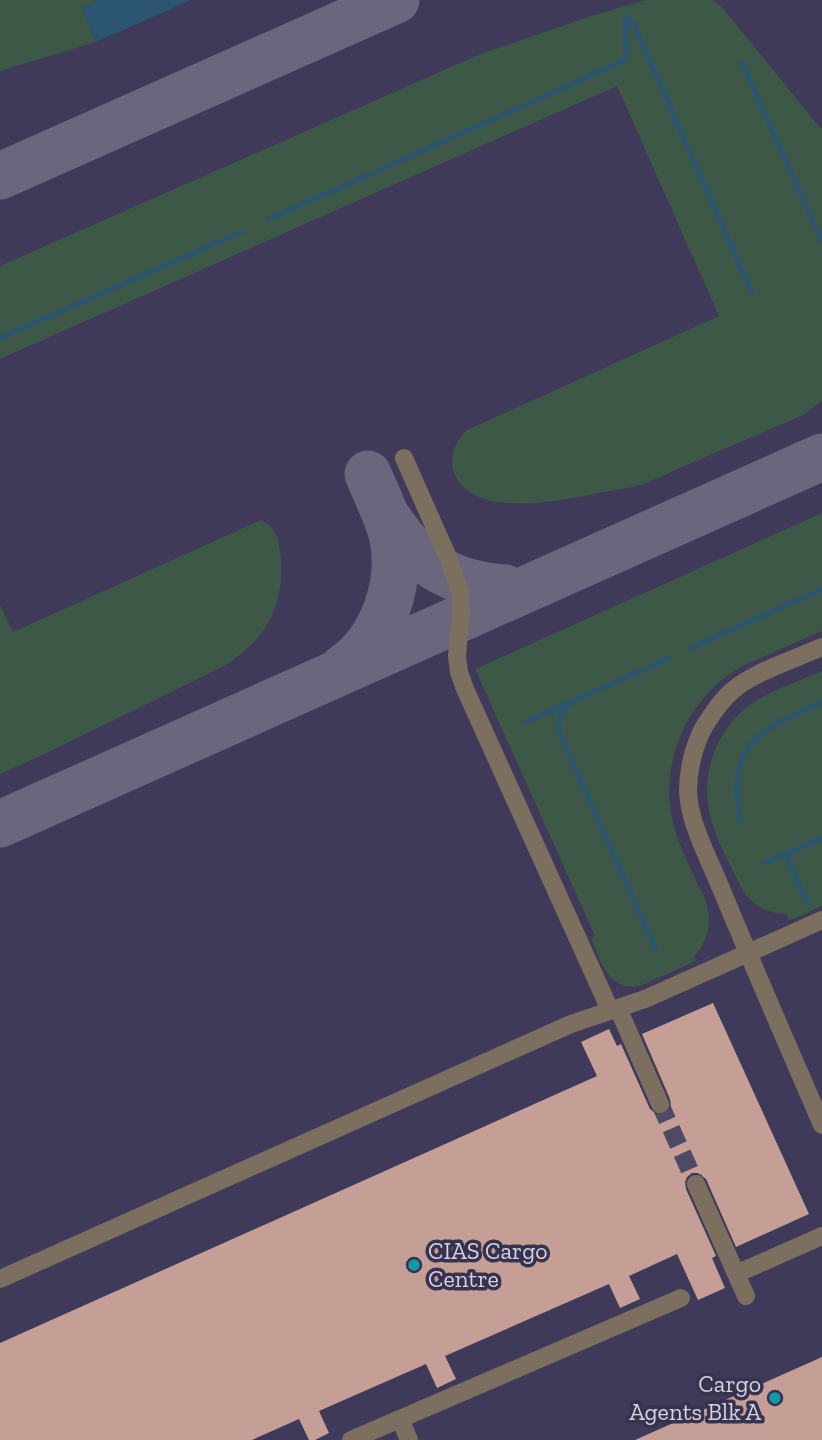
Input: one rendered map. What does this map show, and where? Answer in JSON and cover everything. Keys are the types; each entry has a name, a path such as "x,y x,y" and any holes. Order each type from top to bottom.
{"lane":[{"path":"404,458 460,591 457,656 465,689 660,1104"},
{"path":"822,647 757,676 732,691 709,718 701,734 694,751 688,792 692,818 747,954 822,1125"},
{"path":"0,1279 571,1024 645,999 822,920"},
{"path":"696,1184 746,1296"},
{"path":"736,1274 822,1236"},
{"path":"351,1440 681,1298"},
{"path":"400,1419 410,1440"}],"shaded area":[{"path":"0,0 822,0 822,1440 0,1440"}],"green space":[{"path":"0,0 99,0 82,8 96,42 0,71"},
{"path":"645,0 712,0 722,7 822,130 822,401 803,415 640,485 566,499 521,504 500,502 480,497 465,488 454,473 454,450 467,430 719,316 617,86 0,359 0,266 478,55"},
{"path":"822,513 822,631 744,665 716,685 689,719 673,760 670,804 674,826 684,855 706,901 709,916 708,931 694,957 696,961 640,986 620,984 607,973 599,957 591,939 595,936 475,669"},
{"path":"261,520 272,528 277,537 281,581 270,619 253,643 226,665 0,774 0,605 13,632"},
{"path":"822,671 822,906 788,920 787,914 773,912 755,904 742,889 712,824 707,783 714,752 721,737 741,712 770,693"}],"water":[{"path":"99,0 191,0 96,42 82,8"}],"building":[{"name":"CIAS Cargo Centre","path":"713,1003 809,1214 736,1247 706,1179 698,1173 687,1177 686,1189 716,1256 712,1258 725,1288 698,1300 677,1254 629,1276 640,1299 620,1308 609,1284 445,1356 456,1379 437,1388 426,1364 319,1411 329,1433 315,1440 309,1440 299,1419 252,1440 0,1440 0,1343 597,1076 581,1042 609,1029 617,1046 621,1044 650,1109 658,1115 665,1114 671,1106 670,1099 642,1034"},
{"name":"Cargo Agents Blk A","path":"822,1357 822,1440 635,1440"}],"waterway":[{"path":"626,16 634,25 752,293"},
{"path":"269,219 621,62 626,54 626,16"},
{"path":"742,63 822,241"},
{"path":"0,338 241,232"},
{"path":"691,648 822,589"},
{"path":"526,722 669,658"},
{"path":"741,821 737,795 738,774 743,757 752,743 781,721 822,702"},
{"path":"570,703 560,717 560,734 656,950"},
{"path":"765,863 822,838"},
{"path":"786,854 807,903"}],"taxiway":[{"path":"0,176 396,0"},
{"path":"0,824 822,457"},
{"path":"343,668 357,656 379,626 387,608 395,571 392,534 368,474"},
{"path":"386,515 409,546 435,568 467,582 505,588"}],"tunnel":[{"path":"660,1104 696,1184"}],"place":[{"name":"CIAS Cargo Centre","path":"414,1265"},
{"name":"Cargo Agents Blk A","path":"775,1398"}]}
